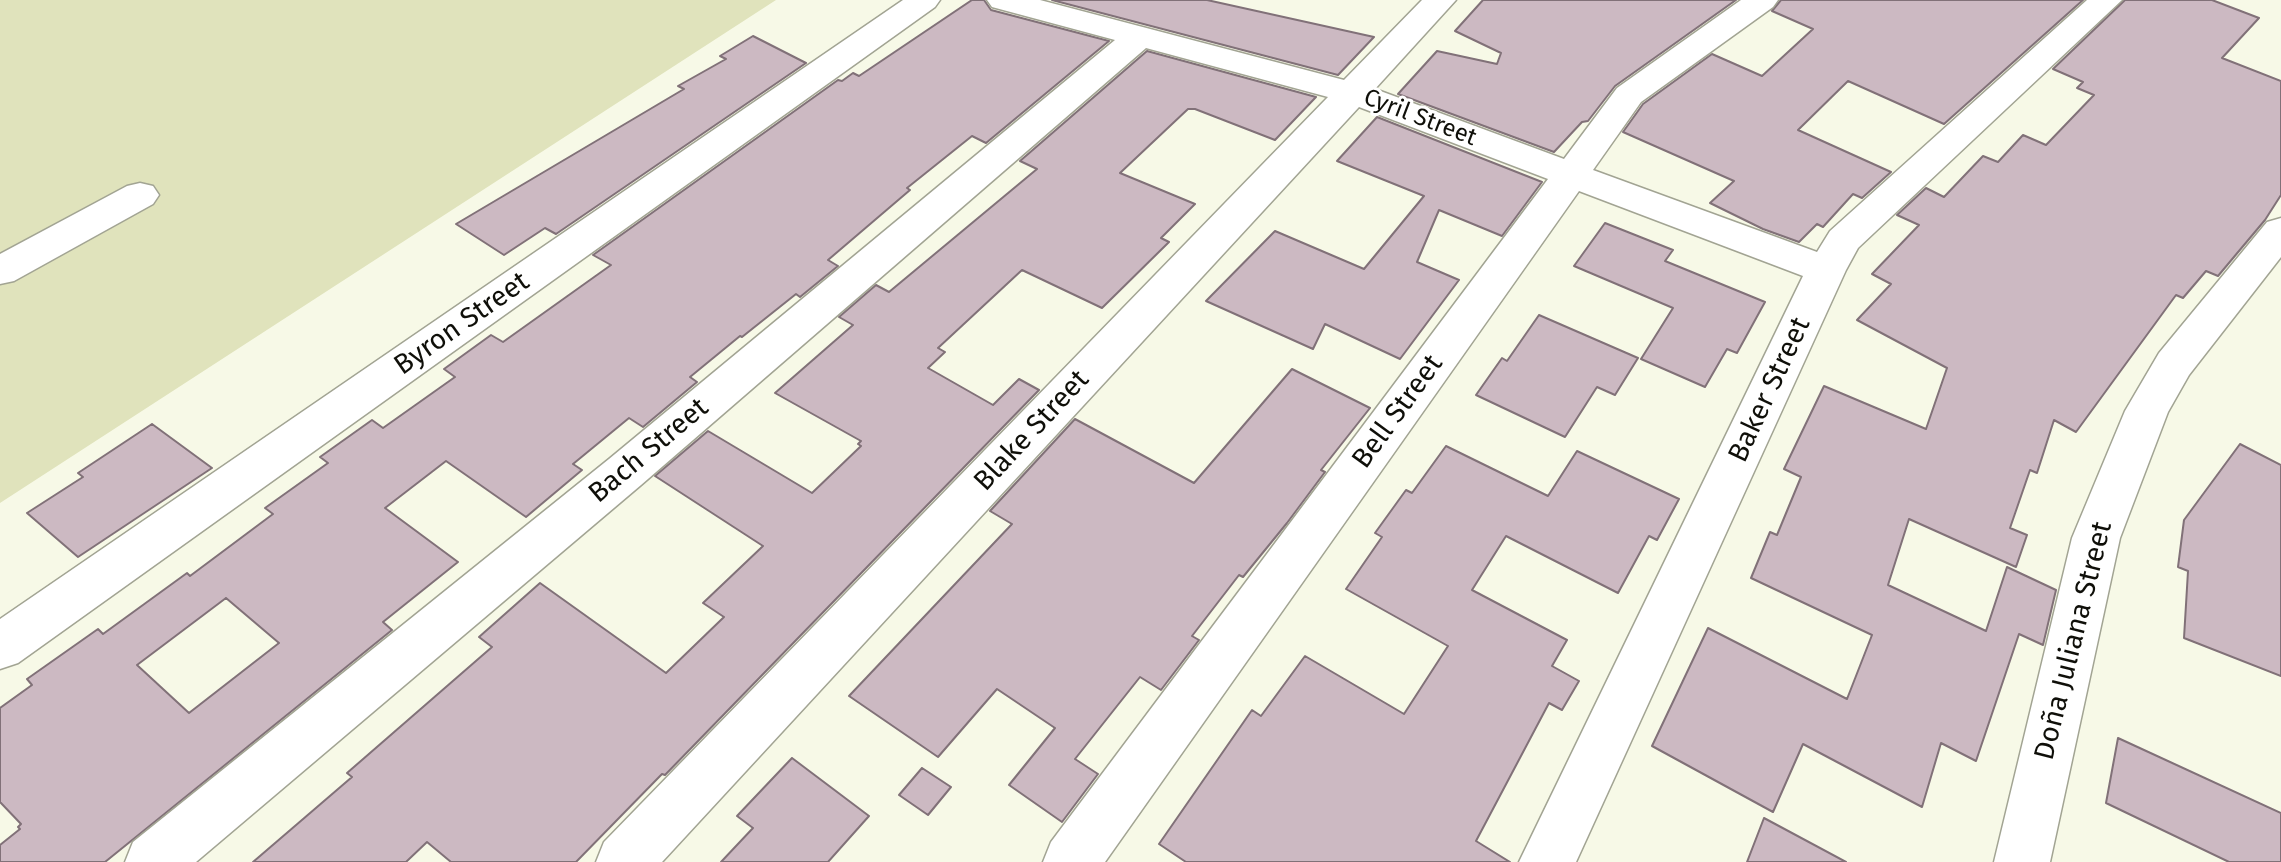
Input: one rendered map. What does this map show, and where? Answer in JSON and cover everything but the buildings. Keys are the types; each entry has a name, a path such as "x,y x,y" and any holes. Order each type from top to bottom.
{"street":[{"name":"Byron Street","path":"0,647 924,0"},
{"name":"Cyril Street","path":"1003,0 1353,93 1826,270"},
{"name":"Blake Street","path":"624,862 1440,0"},
{"name":"Bell Street","path":"1071,862 1629,95 1762,0"},
{"name":"Baker Street","path":"1547,862 1826,270 1844,240 2106,0"},
{"name":"Bach Street","path":"153,862 625,472 1141,35"},
{"path":"0,271 140,195"},
{"name":"Doña Juliana Street","path":"2022,862 2096,538 2121,473 2147,411 2174,364 2281,231"}],"green space":[{"path":"0,0 776,0 0,503"}]}
